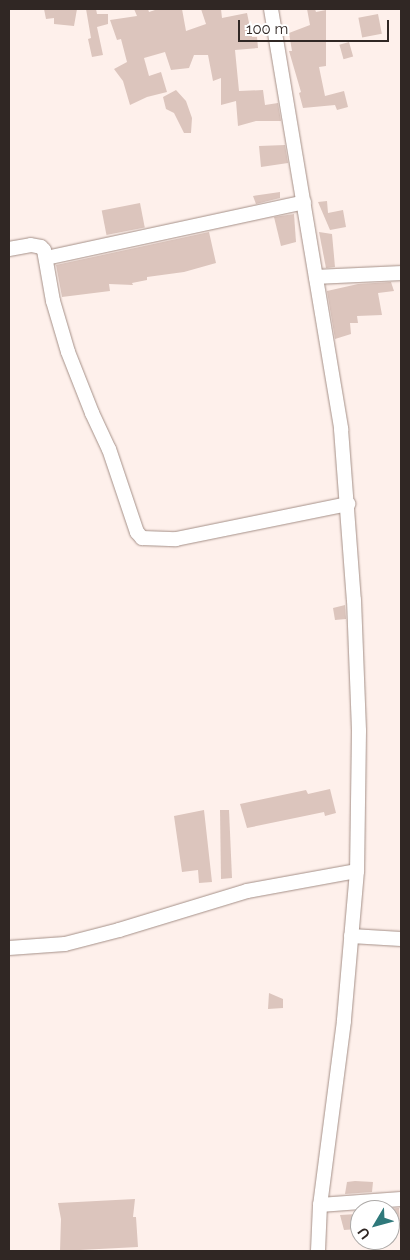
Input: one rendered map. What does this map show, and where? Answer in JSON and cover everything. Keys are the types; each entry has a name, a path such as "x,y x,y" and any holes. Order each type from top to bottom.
{"street":[{"path":"271,9 341,429 348,504 359,731 357,871 344,1020 320,1206 318,1251"},
{"path":"46,258 304,202"},
{"path":"9,249 37,246 44,250 53,301 68,352 92,413 109,449 137,532 142,538 176,539 348,504"},
{"path":"316,277 401,273"},
{"path":"9,948 65,944 119,930 247,891 357,871"},
{"path":"351,936 401,940"},
{"path":"320,1206 401,1199"}],"building":[{"path":"44,9 77,9 74,26 54,24 54,18 46,19"},
{"path":"86,9 96,9 97,14 108,14 108,24 97,27 103,55 92,57 88,39 91,38"},
{"path":"134,9 148,9 149,12 158,9 182,9 186,31 206,24 201,9 221,9 222,18 247,13 252,37 257,37 258,48 235,50 239,91 263,90 265,105 278,103 281,121 256,121 238,126 236,101 221,105 221,78 213,81 208,55 194,55 189,68 171,70 165,52 144,58 149,76 161,72 167,92 147,97 130,105 123,81 114,69 127,62 121,39 117,40 110,20 137,16"},
{"path":"307,9 315,9 316,12 326,10 326,66 319,67 325,96 344,91 348,107 337,110 335,105 303,108 299,93 301,92 289,51 292,51 289,33 310,25"},
{"path":"378,14 382,34 362,37 358,18"},
{"path":"349,42 353,56 344,59 339,45"},
{"path":"176,90 186,101 192,118 191,133 184,133 174,113 166,109 163,97"},
{"path":"285,145 288,163 261,167 259,146"},
{"path":"280,192 280,198 256,204 253,196"},
{"path":"327,201 328,213 343,210 346,227 330,230 318,202"},
{"path":"140,203 145,228 106,235 102,210"},
{"path":"294,214 296,242 281,246 274,217"},
{"path":"209,232 216,263 184,272 147,277 147,280 132,283 133,285 109,284 110,291 62,297 56,265"},
{"path":"319,232 332,234 335,267 326,268"},
{"path":"391,282 394,291 378,293 382,315 357,316 358,323 350,323 351,334 335,339 327,291 358,284"},
{"path":"345,605 346,619 335,620 333,608"},
{"path":"330,789 336,813 325,816 324,812 247,828 240,804 306,790 308,794"},
{"path":"204,810 212,882 199,883 198,870 182,872 174,816"},
{"path":"220,810 229,810 232,878 221,879"},
{"path":"269,993 283,999 283,1008 268,1009"},
{"path":"347,1182 373,1182 372,1192 345,1194"},
{"path":"135,1199 133,1217 136,1217 138,1247 60,1251 61,1219 58,1203"},
{"path":"350,1214 350,1230 344,1230 340,1215"}]}
